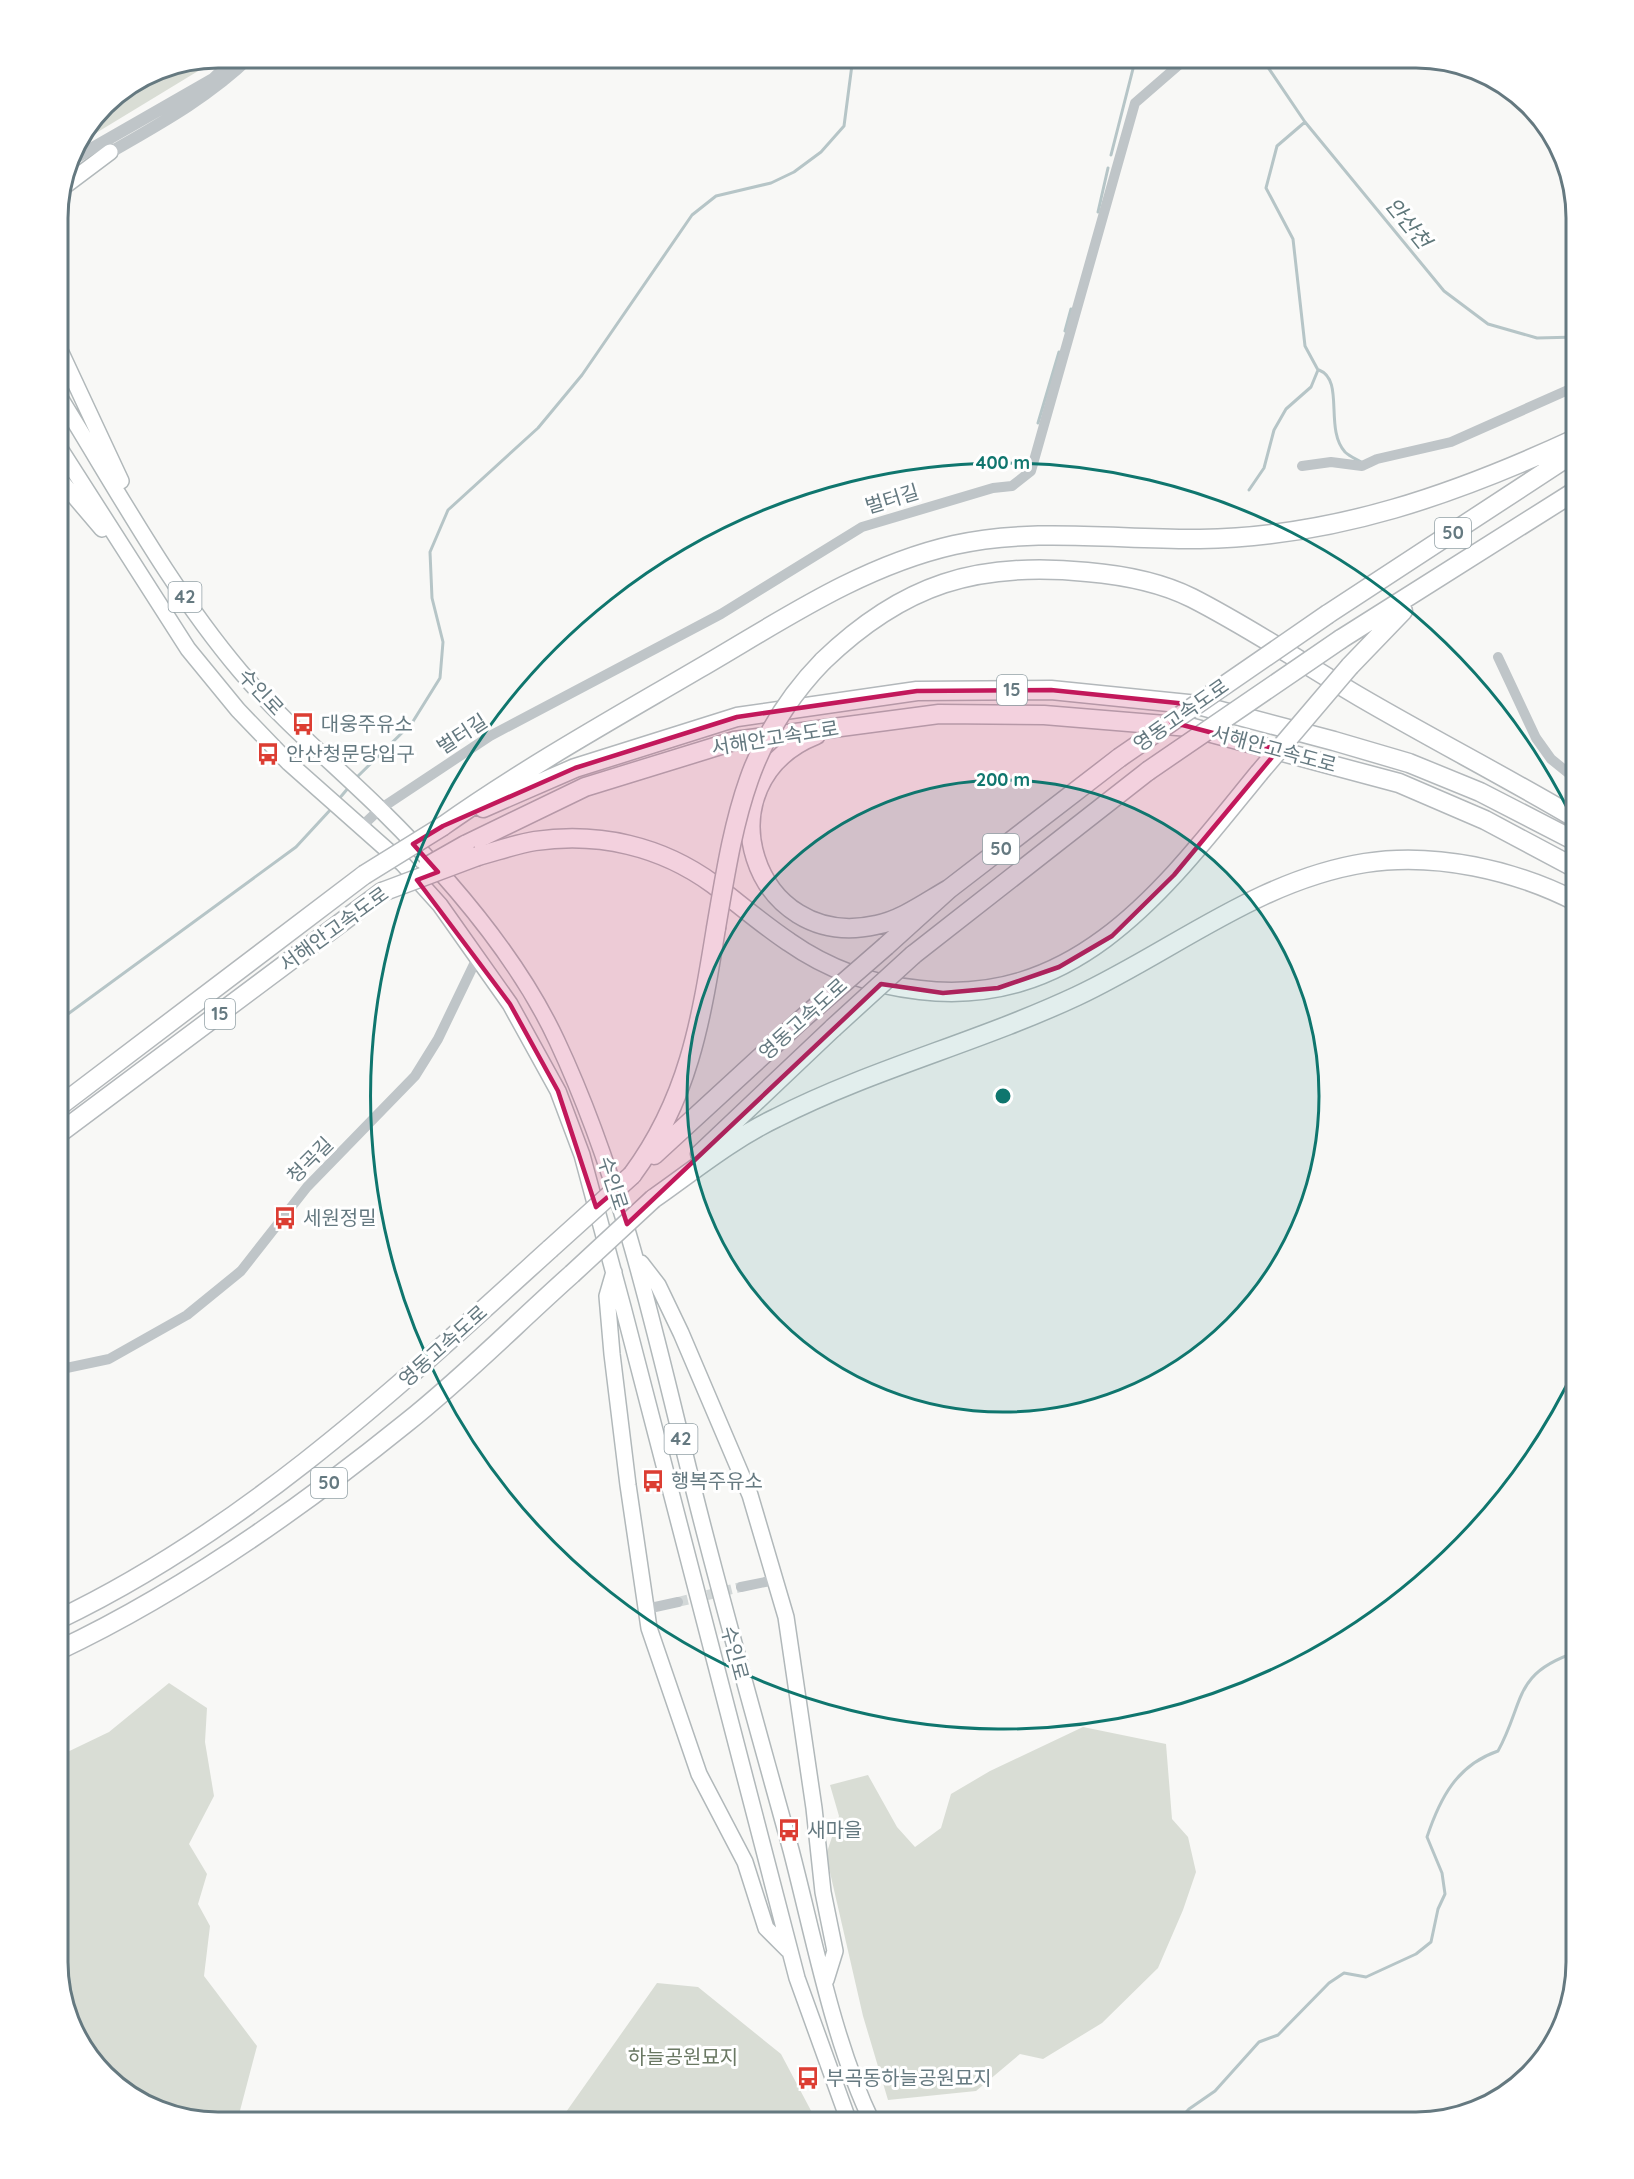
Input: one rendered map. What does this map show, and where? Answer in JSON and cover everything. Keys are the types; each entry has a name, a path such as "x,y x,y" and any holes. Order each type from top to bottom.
{"highway":[{"path":"443,825 502,784 821,598 901,562 952,546 1000,538 1056,535 1201,539 1315,530 1419,503 1509,469 1566,443"},
{"name":"영동고속도로","path":"68,1614 159,1566 279,1481 386,1398 801,1020 949,889 1119,758 1328,614 1566,458"},
{"name":"영동고속도로","path":"68,1645 172,1587 294,1510 408,1422 572,1274 832,1028 913,955 1148,771 1341,639 1449,573 1566,496"},
{"path":"632,1174 669,1116 692,1056 702,1016 738,815 756,757 785,706 823,661 854,632 891,607 937,585 985,571 1042,568 1117,575 1191,598 1413,728 1566,812"},
{"path":"472,851 561,838 587,838 641,848 660,854 695,872 789,942 836,969 891,986 943,993 973,992 1029,981 1086,953 1112,936 1173,875 1390,621 1449,573"},
{"name":"서해안고속도로","path":"68,1100 364,875 443,825 575,768 737,717 917,691 1051,690 1198,705 1326,738 1409,763 1480,792 1566,836"},
{"name":"서해안고속도로","path":"68,1127 382,892 472,851 585,787 734,741 939,714 1044,714 1189,727 1399,783 1485,820 1566,863"},
{"path":"834,728 786,751 770,769 756,794 750,820 752,851 768,886 795,912 819,924 840,929 865,927 890,921 949,889"},
{"path":"653,1199 729,1145 794,1108 1076,997 1240,906 1323,872 1367,863 1408,860 1450,864 1492,870 1533,883 1566,897"}],"main road":[{"path":"73,180 110,152"},
{"path":"68,366 102,435 140,525"},
{"name":"수인로","path":"68,410 188,602 240,671 375,804 460,897 530,993 556,1038 601,1146 635,1256 728,1630 825,1980 860,2097 867,2112"},
{"name":"수인로","path":"68,461 188,649 238,710 289,763 403,864 440,905 510,1004 558,1090 582,1155 614,1272 790,1952 832,2081 845,2112"},
{"path":"68,489 140,574"},
{"path":"635,1256 658,1285 686,1344 750,1496 786,1617 814,1808 823,1892 835,1951 825,1980"},
{"path":"614,1272 607,1296 612,1354 650,1628 699,1774 745,1862 766,1928 790,1952"}],"street":[{"path":"81,154 213,79 224,68"},
{"path":"75,172 192,105 225,82 239,68"},
{"name":"벌터길","path":"357,823 375,804 490,736 721,614 862,527 993,488 1012,486 1031,471 1135,103 1175,68"},
{"path":"1302,466 1330,462 1362,466 1377,459 1451,442 1566,391"},
{"path":"1498,657 1536,738 1551,759 1566,771"},
{"name":"청곡길","path":"68,1368 109,1359 187,1315 241,1271 307,1187 415,1076 438,1039 478,956"},
{"path":"741,1587 775,1580"},
{"path":"646,1609 678,1602"}],"highlighted area":[{"path":"1051,690 1197,705 1171,722 1278,750 1174,875 1112,936 1059,967 998,988 943,993 881,984 627,1224 616,1190 596,1207 558,1091 510,1004 417,880 438,872 413,844 443,826 575,768 737,717 917,691"}],"green space":[{"path":"202,69 92,135 111,111 142,88 169,75"},
{"path":"169,1683 207,1708 205,1742 214,1796 189,1844 207,1874 198,1904 210,1926 204,1976 257,2046 240,2112 217,2112 179,2106 142,2091 126,2081 98,2053 75,2010 68,1971 68,1752 109,1732"},
{"path":"1083,1727 1166,1744 1172,1819 1188,1837 1196,1872 1183,1910 1158,1968 1102,2023 1043,2059 1020,2054 976,2091 888,2100 863,2016 826,1855 839,1816 830,1785 868,1775 897,1827 915,1847 941,1828 951,1794 990,1771"},
{"name":"하늘공원묘지","path":"657,1983 698,1987 781,2054 812,2112 566,2112"}],"waterway":[{"path":"355,779 412,723 440,678 443,642 432,598 430,552 448,510 538,428 582,375 692,215 716,196 771,183 794,172 821,152 844,126 852,68"},
{"path":"1111,155 1133,68"},
{"name":"안산천","path":"1268,68 1305,122 1444,291 1488,324 1537,338 1566,337"},
{"path":"1249,490 1264,468 1274,430 1286,409 1311,387 1318,370 1305,346 1293,239 1266,188 1277,146 1305,122"},
{"path":"1098,212 1108,168"},
{"path":"1065,331 1071,309"},
{"path":"1038,423 1059,352"},
{"path":"1319,370 1327,375 1331,384 1334,419 1339,442 1345,452 1361,462"},
{"path":"338,800 349,787"},
{"path":"68,1014 296,847 332,808"},
{"path":"1186,2112 1215,2091 1259,2042 1278,2035 1329,1983 1344,1973 1366,1977 1416,1954 1431,1942 1438,1909 1445,1894 1442,1873 1427,1837 1444,1796 1471,1765 1498,1751 1523,1691 1541,1669 1566,1656"}],"tunnel":[{"path":"678,1602 741,1587"}],"place":[{"name":"대웅주유소","path":"303,724"},
{"name":"안산청문당입구","path":"268,754"},
{"name":"세원정밀","path":"285,1218"},
{"name":"행복주유소","path":"653,1481"},
{"name":"새마을","path":"789,1830"},
{"name":"부곡동하늘공원묘지","path":"808,2078"}]}
